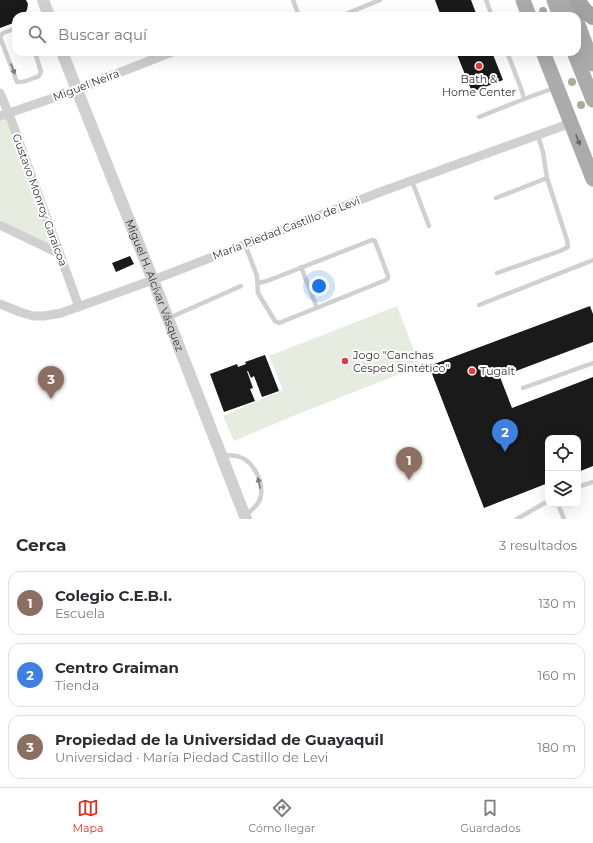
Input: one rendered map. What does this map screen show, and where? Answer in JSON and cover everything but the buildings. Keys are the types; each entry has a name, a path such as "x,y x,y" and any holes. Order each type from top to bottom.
{"highway":[{"path":"577,0 585,11 593,18"}],"main road":[{"path":"523,0 528,12"},
{"path":"554,0 558,12"},
{"path":"568,0 572,12"},
{"path":"581,32 593,64"},
{"path":"545,56 593,180"},
{"path":"576,56 593,100"}],"street":[{"path":"43,0 46,12"},
{"name":"Miguel H. Alcívar Vásquez","path":"64,56 246,518"},
{"name":"Miguel Neira","path":"4,115 77,90 108,76 161,56"},
{"name":"Gustavo Monroy Garaicoa","path":"0,93 4,115 60,254 79,307"},
{"name":"María Piedad Castillo de Levi","path":"0,304 24,314 38,316 55,314 79,307 412,181 572,123"},
{"path":"0,225 60,254"}],"lane":[{"path":"293,0 298,12"},
{"path":"351,12 380,0"},
{"path":"486,0 490,12"},
{"path":"12,30 1,34 0,37 17,82 39,76 41,72 36,56"},
{"path":"509,56 524,98"},
{"path":"479,117 524,98 557,87"},
{"path":"497,273 568,247 548,178 538,136"},
{"path":"496,198 548,178"},
{"path":"412,181 429,226"},
{"path":"245,244 257,276 258,293 275,322 279,323 388,278 388,276 375,241 372,240 258,283"},
{"path":"479,305 593,260"},
{"path":"301,268 317,308"},
{"path":"168,319 241,286"},
{"path":"522,388 593,363"},
{"path":"221,454 240,457 256,470 261,488 260,499 246,518"},
{"path":"581,486 593,482"},
{"path":"517,519 545,503"},
{"path":"559,507 564,519"}],"shaded area":[{"path":"9,117 57,248 0,220 0,120"},
{"name":"Jogo \"Canchas Cesped Sintético\"","path":"397,306 420,366 234,441 223,416 283,390 269,356"}],"place":[{"name":"Bath & Home Center","path":"479,66"},
{"name":"Jogo \"Canchas Cesped Sintético\"","path":"345,361"},
{"name":"Tugalt","path":"472,371"},
{"name":"Propiedad de la Universidad de Guayaquil","path":"51,399"},
{"name":"Centro Graiman","path":"505,452"},
{"name":"Colegio C.E.B.I.","path":"409,480"}]}
